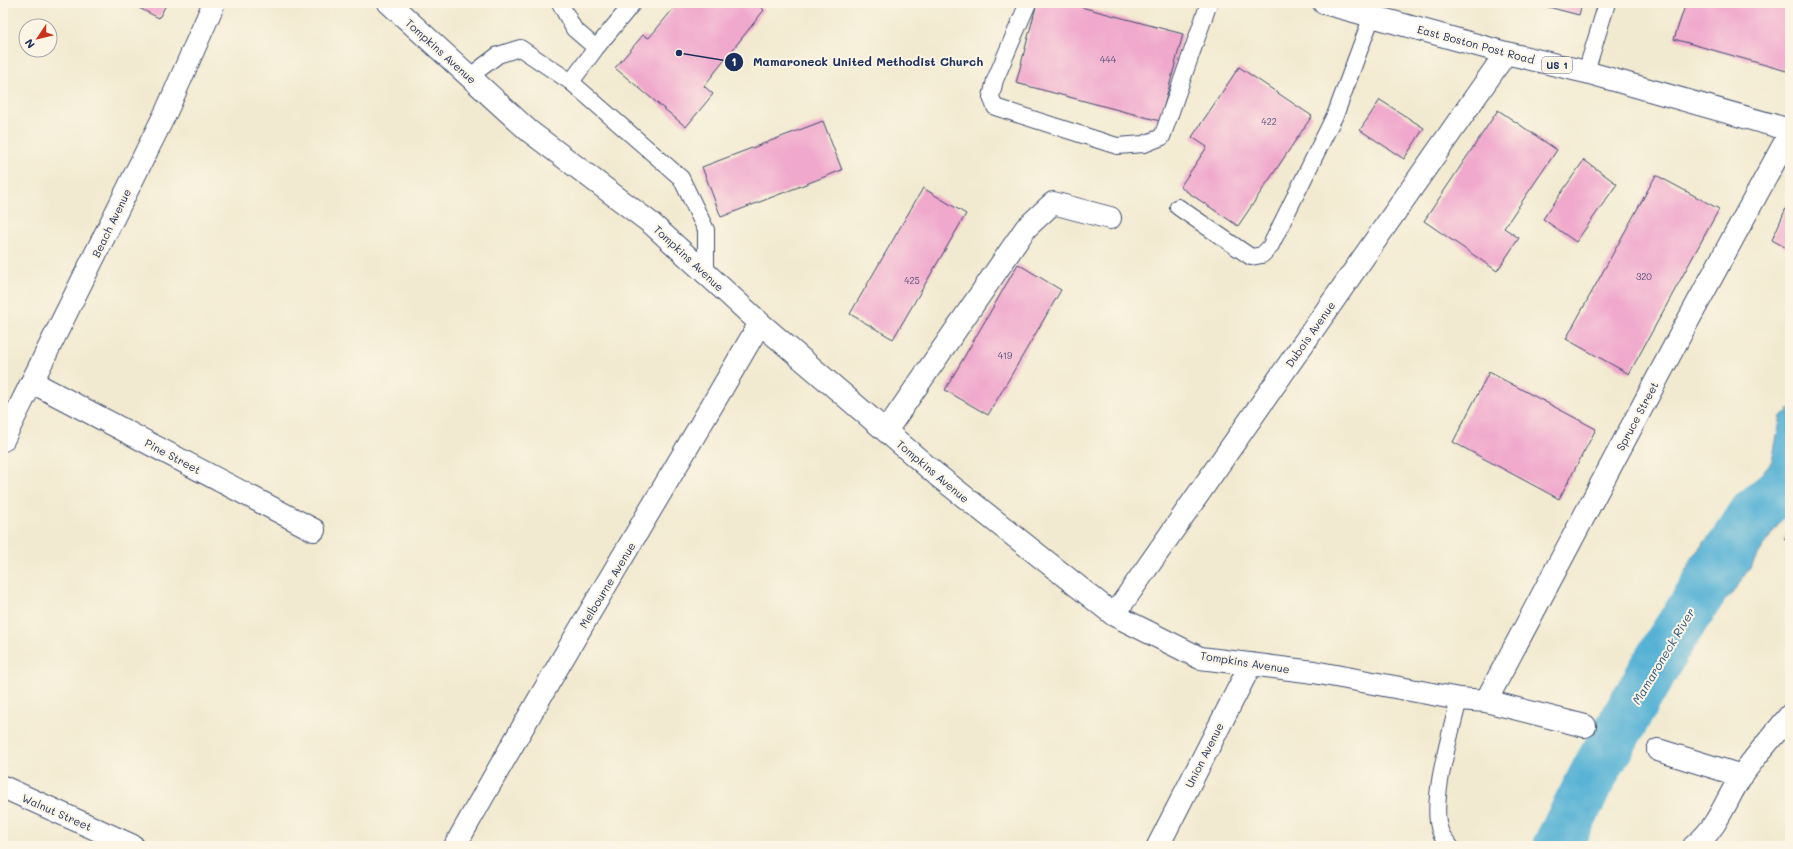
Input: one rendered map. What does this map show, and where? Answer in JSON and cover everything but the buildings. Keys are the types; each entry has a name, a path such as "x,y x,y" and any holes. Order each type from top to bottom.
{"street":[{"name":"Beach Avenue","path":"3,440 167,110 214,3"},
{"name":"Tompkins Avenue","path":"389,3 529,131 652,224 760,323 937,475 1114,615 1200,658 1314,672 1459,699 1486,701 1585,726"},
{"name":"East Boston Post Road","path":"1324,3 1506,53 1586,72 1790,132"},
{"name":"Dubois Avenue","path":"1114,615 1506,53"},
{"name":"Spruce Street","path":"1486,701 1790,132"},
{"path":"886,431 1026,228 1053,203 1110,218"},
{"name":"Melbourne Avenue","path":"455,846 500,765 665,489 760,323"},
{"name":"Pine Street","path":"32,382 314,530"},
{"name":"Union Avenue","path":"1158,846 1251,664"},
{"path":"1700,844 1720,817 1742,776 1790,715"},
{"path":"1658,750 1742,776"},
{"name":"Walnut Street","path":"3,787 133,846"}],"lane":[{"path":"560,3 574,29 596,48"},
{"path":"570,82 633,3"},
{"path":"1028,3 995,80 991,97 995,107 1117,146 1144,144 1162,137 1209,3"},
{"path":"1586,72 1607,3"},
{"path":"1178,207 1251,257 1262,255 1270,247 1336,113 1372,16"},
{"path":"469,77 498,55 520,48 570,82 681,178 706,230 706,274"},
{"path":"1450,846 1441,832 1437,807 1439,785 1459,699"}],"water":[{"path":"1790,409 1790,506 1735,590 1682,644 1655,644 1692,557 1772,461 1781,416"}],"waterway":[{"name":"Mamaroneck River","path":"1557,846 1598,766 1668,644 1754,512 1790,482"}],"place":[{"name":"Mamaroneck United Methodist Church","path":"679,53"}]}
